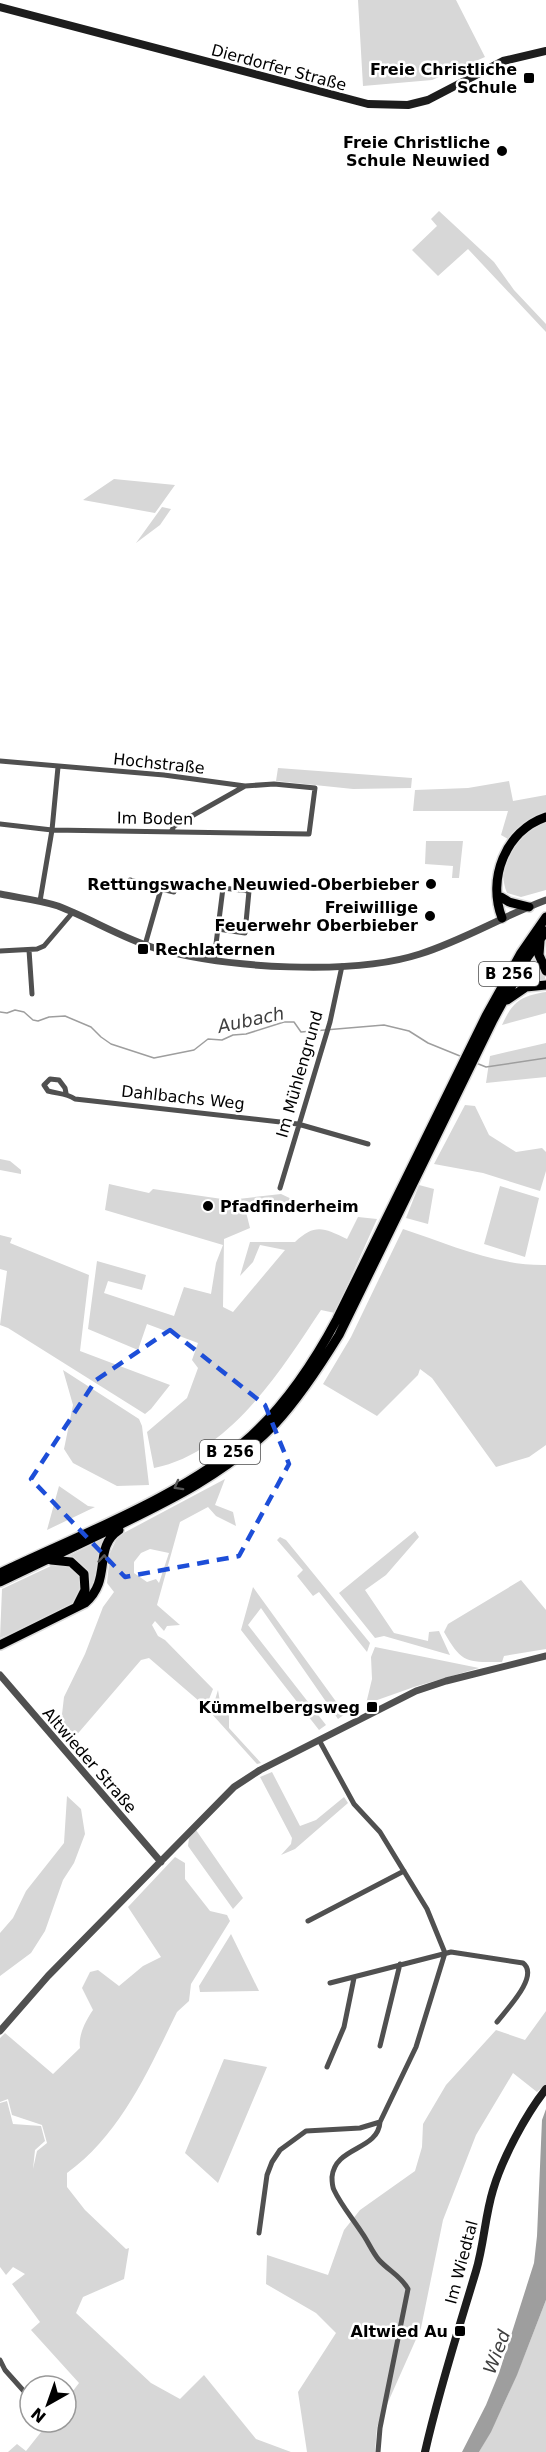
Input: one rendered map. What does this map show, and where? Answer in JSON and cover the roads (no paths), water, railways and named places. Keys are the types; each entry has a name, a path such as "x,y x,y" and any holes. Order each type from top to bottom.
{"highway":[{"path":"502,918 496,891 501,860 512,841 529,824 546,817"},
{"path":"498,878 505,909 502,918"},
{"path":"501,897 509,902 529,907"},
{"name":"B 256","path":"489,1018 499,1008 540,934 546,917"},
{"path":"540,934 539,955 546,971"},
{"name":"B 256","path":"0,1582 144,1514 213,1475 250,1448 274,1425 316,1373 339,1335 365,1272 489,1018 540,934"},
{"path":"499,1008 521,989 546,985"},
{"name":"B 256","path":"0,1573 165,1493 223,1458 249,1437 290,1394 309,1367 365,1272"},
{"name":"B 256","path":"77,1606 91,1598 99,1586 104,1551 110,1538 144,1514"},
{"path":"0,1645 77,1606 85,1590 84,1574 71,1562 46,1560"}],"main road":[{"name":"Dierdorfer Straße","path":"0,7 368,104 386,106 408,105 428,100 504,61 546,51"},
{"name":"Im Wiedtal","path":"425,2452 441,2385 481,2252 493,2189 502,2164 546,2089"}],"street":[{"name":"Hochstraße","path":"0,762 164,775 245,786 273,784 315,788 309,834"},
{"path":"40,901 52,830 58,767"},
{"path":"171,832 174,826 245,786"},
{"name":"Im Boden","path":"0,824 52,830 309,834"},
{"path":"130,880 174,892 176,886"},
{"path":"214,960 223,888 249,891 245,933 218,929"},
{"path":"145,945 160,889"},
{"path":"0,894 40,901 73,912 145,945 186,956 278,966 342,966 394,961 423,953 546,900"},
{"path":"0,951 29,950 44,946 73,912"},
{"path":"29,950 32,994"},
{"name":"Im Mühlengrund","path":"280,1188 330,1022 342,966"},
{"name":"Dahlbachs Weg","path":"66,1093 75,1099 298,1124 368,1144"},
{"path":"0,2031 48,1976 211,1807 234,1787 260,1770 416,1691 446,1681 546,1656"},
{"name":"Altwieder Straße","path":"0,1675 160,1862"},
{"path":"319,1740 354,1804 380,1832 427,1909 444,1953 416,2048 380,2122 380,2130 373,2138 344,2154 336,2162 332,2180 334,2190 379,2260 402,2279 408,2289 380,2428 378,2452"},
{"path":"309,1921 404,1871"},
{"path":"330,1983 451,1952 513,1960 528,1967 530,1973 496,2022"},
{"path":"380,2046 399,1964"},
{"path":"327,2067 344,2027 354,1978"},
{"path":"259,2233 267,2175 280,2150 306,2131 360,2128 380,2122"},
{"path":"0,2360 5,2370 18,2385"}],"waterway":[{"name":"Aubach","path":"0,1012 7,1013 15,1010 24,1012 33,1020 38,1021 49,1017 65,1016 91,1027 111,1044 154,1058 194,1050 208,1039 222,1040 284,1022 294,1022 301,1032 384,1025 409,1031 428,1043 460,1056"},
{"name":"Aubach","path":"476,1063 486,1067 546,1058"}],"place":[{"name":"Freie Christliche Schule","path":"529,78"},
{"name":"Freie Christliche Schule Neuwied","path":"502,151"},
{"name":"Rettungswache Neuwied-Oberbieber","path":"431,884"},
{"name":"Freiwillige Feuerwehr Oberbieber","path":"430,916"},
{"name":"Rechlaternen","path":"143,949"},
{"name":"Pfadfinderheim","path":"208,1206"},
{"name":"Kümmelbergsweg","path":"372,1707"},
{"name":"Altwied Au","path":"460,2331"}],"water label":[{"name":"Wied","path":"497,2352"}]}
